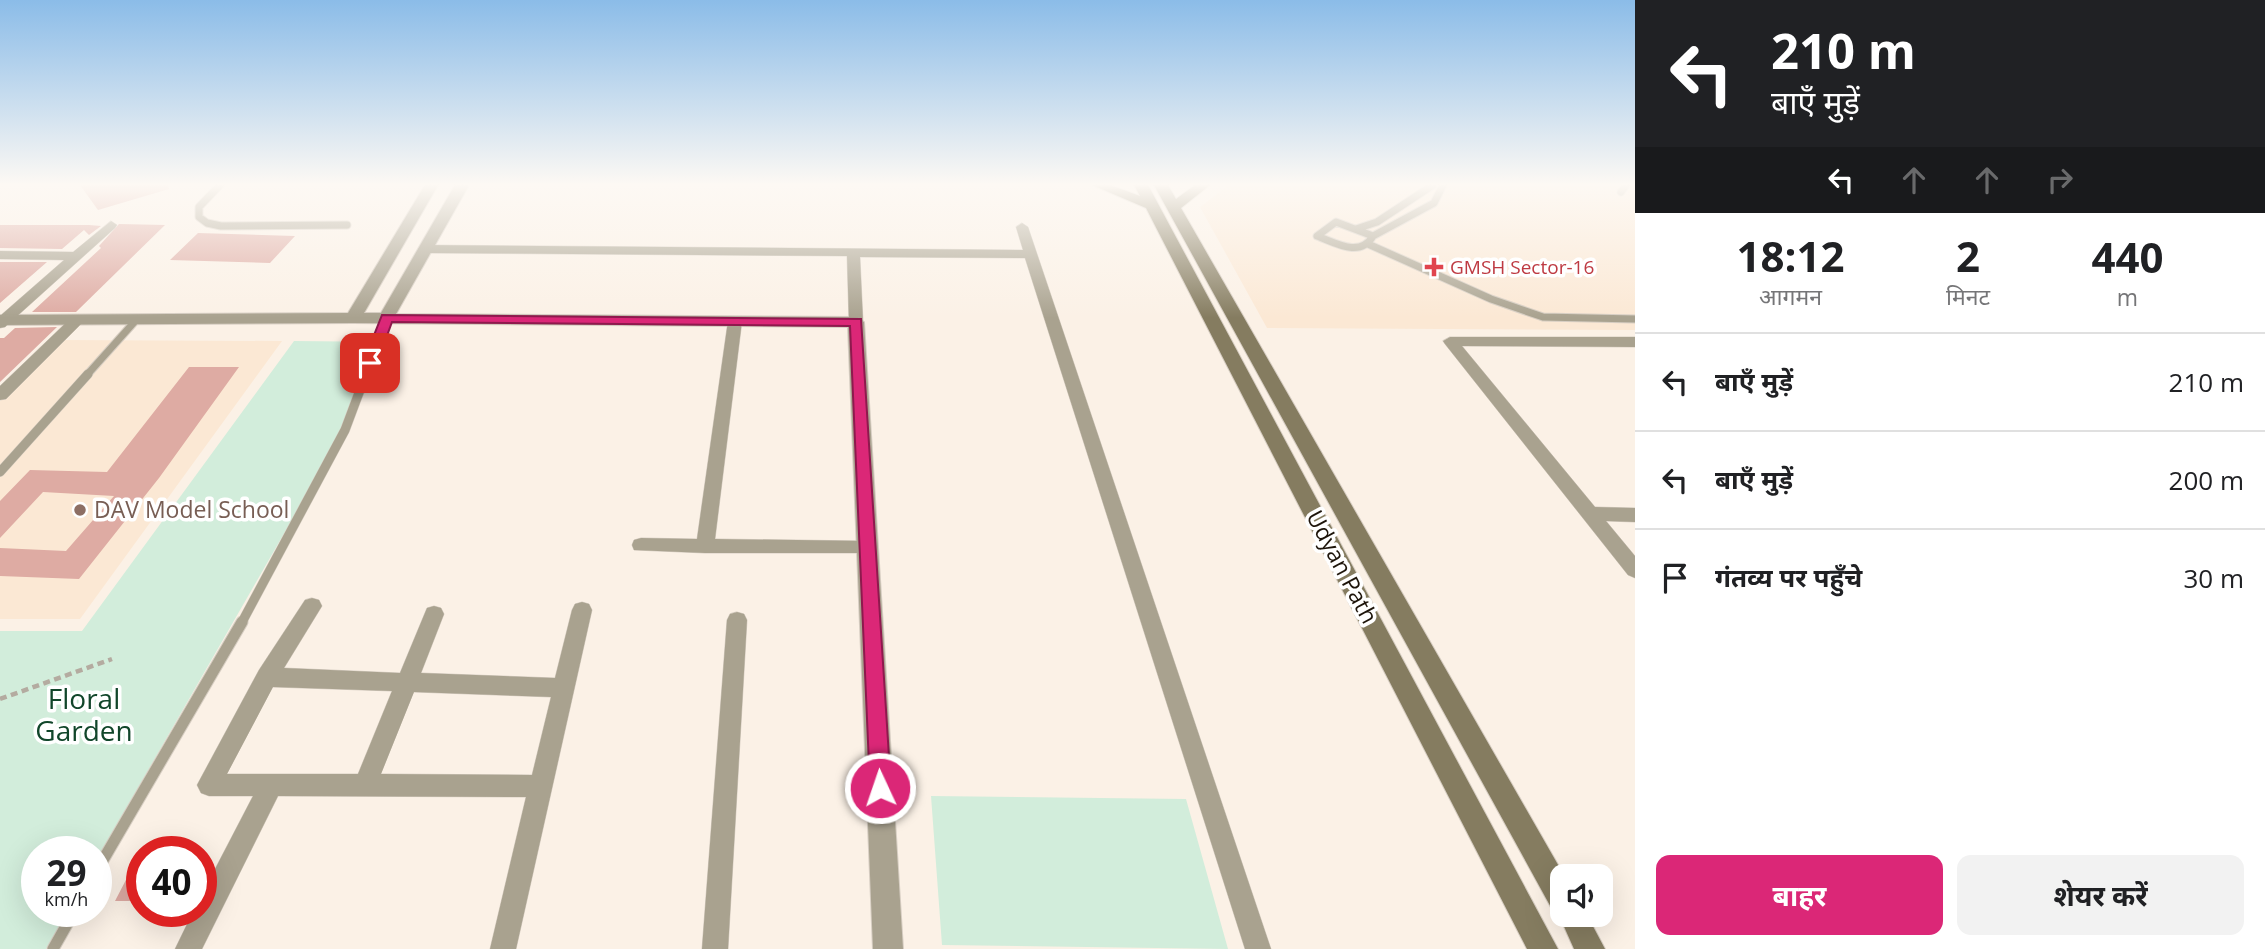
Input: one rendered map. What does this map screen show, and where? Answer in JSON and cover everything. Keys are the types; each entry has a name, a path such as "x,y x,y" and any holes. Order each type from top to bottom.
{"main road":[{"name":"Udyan Path","path":"1164,229 1543,949"},
{"name":"Udyan Path","path":"1186,229 1550,878"},
{"path":"1578,927 1590,949"}],"street":[{"path":"1,322 106,229"},
{"path":"353,318 406,229"},
{"path":"386,318 436,229"},
{"path":"1023,229 1258,949"},
{"path":"425,249 1031,254"},
{"path":"853,253 888,949"},
{"path":"0,256 76,256"},
{"path":"1,322 353,318 856,322"},
{"path":"0,395 77,320"},
{"path":"705,545 735,321"},
{"path":"1635,342 1450,341 1635,570"},
{"path":"1590,514 1635,514"},
{"path":"641,545 868,548"},
{"path":"312,606 268,677 209,785 541,786"},
{"path":"503,949 582,610"},
{"path":"365,786 434,614"},
{"path":"715,949 737,620"},
{"path":"268,677 564,688"},
{"path":"188,949 271,786"}],"lane":[{"path":"1326,229 1317,236 1354,249 1368,244 1373,236 1385,229"},
{"path":"1357,229 1373,236"},
{"path":"1368,244 1491,299 1543,317 1635,319"},
{"path":"112,845 246,615 345,430 386,318"},
{"path":"0,472 137,319"},
{"path":"53,949 65,927"}],"path":[{"path":"0,699 112,659"}],"shaded area":[{"name":"GMSH Sector-16","path":"1212,229 1635,229 1635,330 1267,328"},
{"name":"DAV Model School","path":"62,340 282,341 80,619 0,619 0,401"}],"green space":[{"name":"Floral Garden","path":"294,341 394,342 110,836 21,836 21,927 58,927 46,949 0,949 0,631 82,631"},
{"path":"931,796 1186,799 1228,949 942,945"}],"building":[{"path":"0,229 97,229 89,235 84,230 62,249 0,248"},
{"path":"114,229 161,229 76,312 32,312 101,248 99,246"},
{"path":"198,233 295,236 270,263 170,260"},
{"path":"0,262 47,262 0,303"},
{"path":"57,327 0,382 0,338 4,338 15,328"},
{"path":"189,367 239,367 159,478 79,579 0,576 0,548 66,551 114,496 43,492 0,538 0,501 30,470 107,472"},
{"path":"126,880 126,901 115,901"}],"place":[{"name":"GMSH Sector-16","path":"1434,267"},
{"name":"DAV Model School","path":"80,510"}],"route":[{"path":"370,363 386,318 856,322 880,788"}]}
